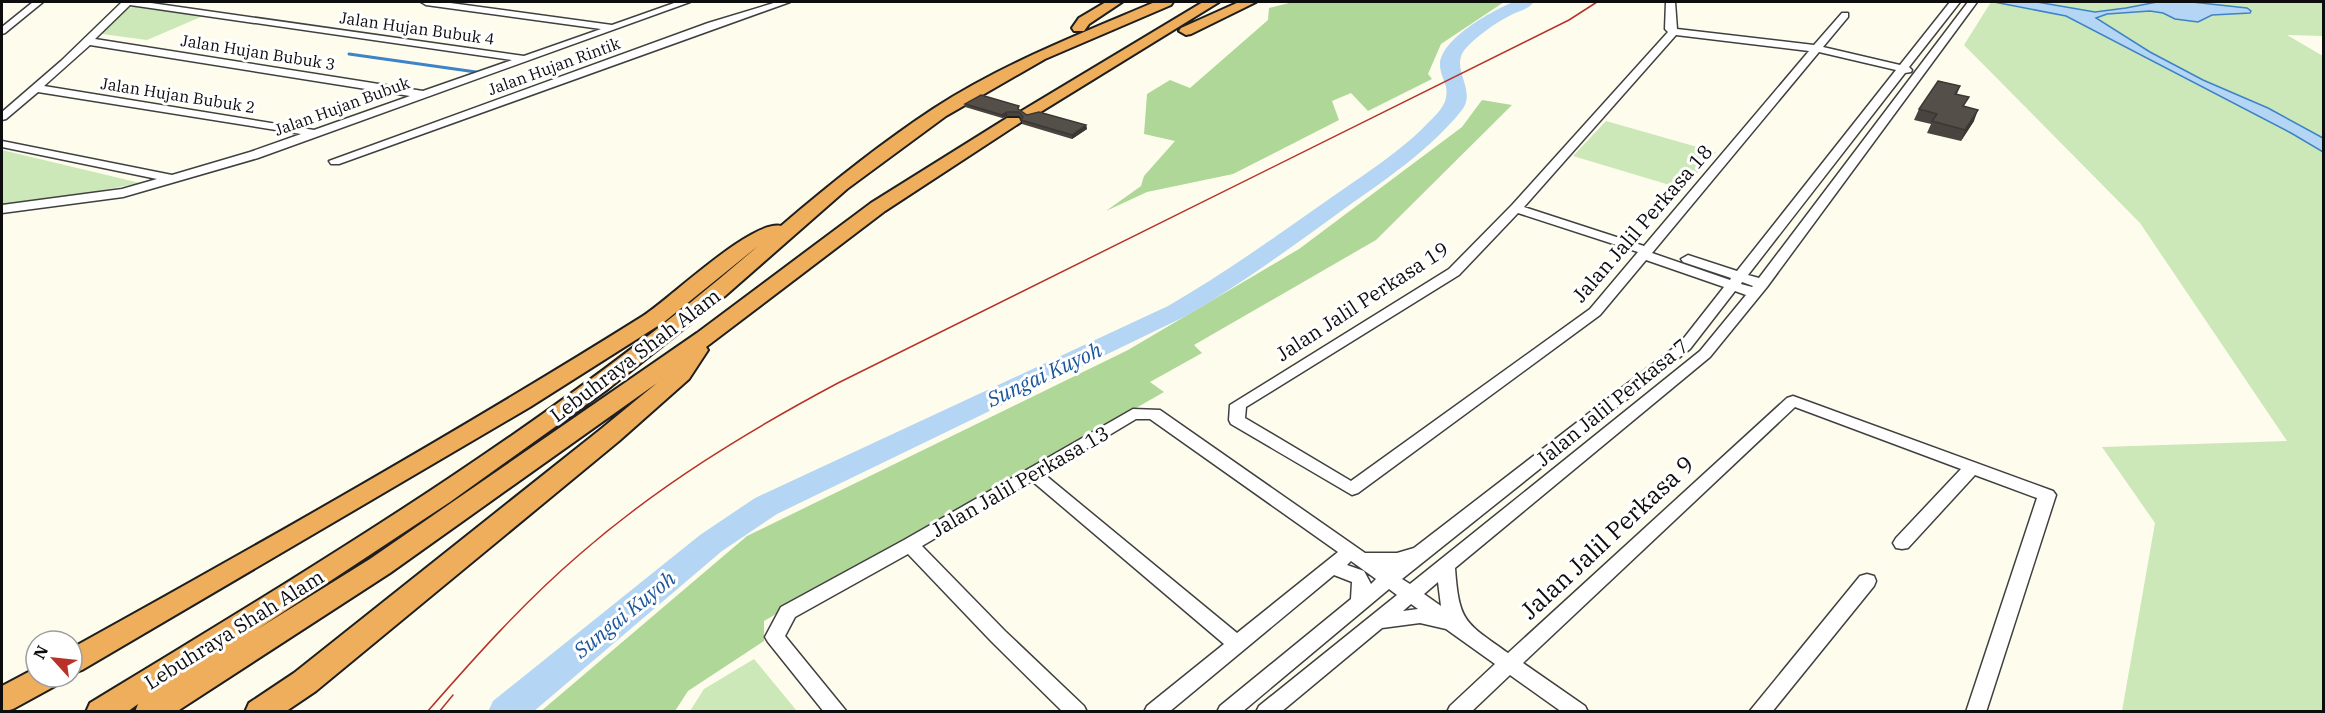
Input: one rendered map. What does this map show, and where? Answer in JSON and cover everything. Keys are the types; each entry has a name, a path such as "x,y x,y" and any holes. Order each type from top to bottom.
{"highway":[{"path":"1079,28 1084,21 1115,2"},
{"path":"1010,71 1011,63 1022,54 1135,2"},
{"name":"Lebuhraya Shah Alam","path":"101,711 256,616 431,502 600,384 718,292 795,223 912,130 1010,71 1070,42 1166,2"},
{"name":"Lebuhraya Shah Alam","path":"150,711 380,566 705,338 878,207 1116,58 1212,2"},
{"path":"1116,58 1203,24 1250,2"},
{"path":"84,655 265,553 522,402 656,317 749,243 795,223"},
{"path":"260,711 315,674 610,435 681,374 705,338"},
{"path":"2,700 24,688"}],"street":[{"path":"2,31 38,2"},
{"path":"2,117 127,2"},
{"name":"Jalan Hujan Bubuk 4","path":"127,2 526,59"},
{"path":"426,2 614,27"},
{"name":"Jalan Hujan Bubuk","path":"2,209 101,196 175,179 316,134 685,2"},
{"name":"Jalan Hujan Rintik","path":"335,161 711,25 785,2"},
{"path":"1670,2 1670,29 1676,33 1818,48 1918,72"},
{"name":"Jalan Jalil Perkasa 7","path":"1227,711 1423,551 1685,346 1955,2"},
{"name":"Jalan Jalil Perkasa 7","path":"1266,711 1706,354 1759,289 1972,2"},
{"name":"Jalan Jalil Perkasa 18","path":"1352,489 1595,312 1845,15"},
{"name":"Jalan Jalil Perkasa 19","path":"1352,489 1238,420 1238,405 1454,272 1516,208 1676,33"},
{"name":"Jalan Hujan Bubuk 3","path":"86,41 425,95"},
{"name":"Jalan Hujan Bubuk 2","path":"35,88 316,134"},
{"path":"2,144 175,179"},
{"path":"1516,208 1759,289"},
{"name":"Jalan Jalil Perkasa 9","path":"1457,711 1793,401 1972,468"},
{"name":"Jalan Jalil Perkasa 13","path":"837,711 775,637 788,612 1034,474 1133,414 1154,414 1578,711"},
{"path":"1902,543 1972,468 2047,495 1976,711"},
{"path":"1034,474 1237,644"},
{"path":"910,545 998,636 1077,711"},
{"path":"1154,711 1330,568 1355,556 1404,559 1423,551"},
{"path":"1446,563 1448,600 1460,628"},
{"path":"1330,568 1359,577 1364,587 1360,603"},
{"path":"1759,711 1867,581"},
{"path":"1374,622 1420,616 1460,628"}],"green space":[{"path":"1293,2 1504,2 1441,44 1428,74 1432,79 1368,111 1351,93 1332,101 1339,120 1233,174 1147,192 1106,211 1141,186 1144,176 1175,141 1144,134 1147,94 1170,80 1190,88 1268,20 1269,8"},
{"path":"1991,2 2323,2 2323,36 2287,35 2323,56 2323,711 2122,711 2155,523 2102,447 2287,441 2140,223 1964,45"},
{"path":"137,6 203,16 147,40 102,34 128,8"},
{"path":"1482,100 1512,105 1376,240 1194,345 1202,353 1150,382 1164,392 764,621 764,641 688,691 675,711 540,712 747,536 1128,350 1299,249 1462,127"},
{"path":"1606,121 1716,152 1683,189 1573,156"},
{"path":"2,150 140,183 46,201 2,206"},
{"path":"754,659 797,711 690,711 704,689"}],"water":[{"path":"1994,2 2037,2 2095,12 2157,2 2192,2 2247,8 2251,11 2250,13 2212,15 2198,22 2175,19 2163,13 2150,11 2107,14 2096,18 2150,52 2203,80 2268,108 2323,138 2323,152 2291,133 2066,16"}],"building":[{"path":"1938,81 1960,86 1955,94 1969,97 1963,106 1978,110 1965,130 1932,121 1937,114 1919,109"},
{"path":"981,95 1019,106 1018,109 1027,115 1039,112 1086,125 1072,135 1021,120 1023,117 1019,112 1007,112 1002,115 965,104"}],"waterway":[{"name":"Sungai Kuyoh","path":"506,712 711,543 766,506 1177,311 1232,279 1366,183 1432,131 1455,105 1458,94 1449,66 1452,54 1461,42 1503,12 1526,2"},
{"path":"349,54 476,72"}],"tram line":[{"path":"427,712 482,650 559,572 640,505 704,461 838,383 1569,20 1597,2"},
{"path":"439,712 453,695"}]}
